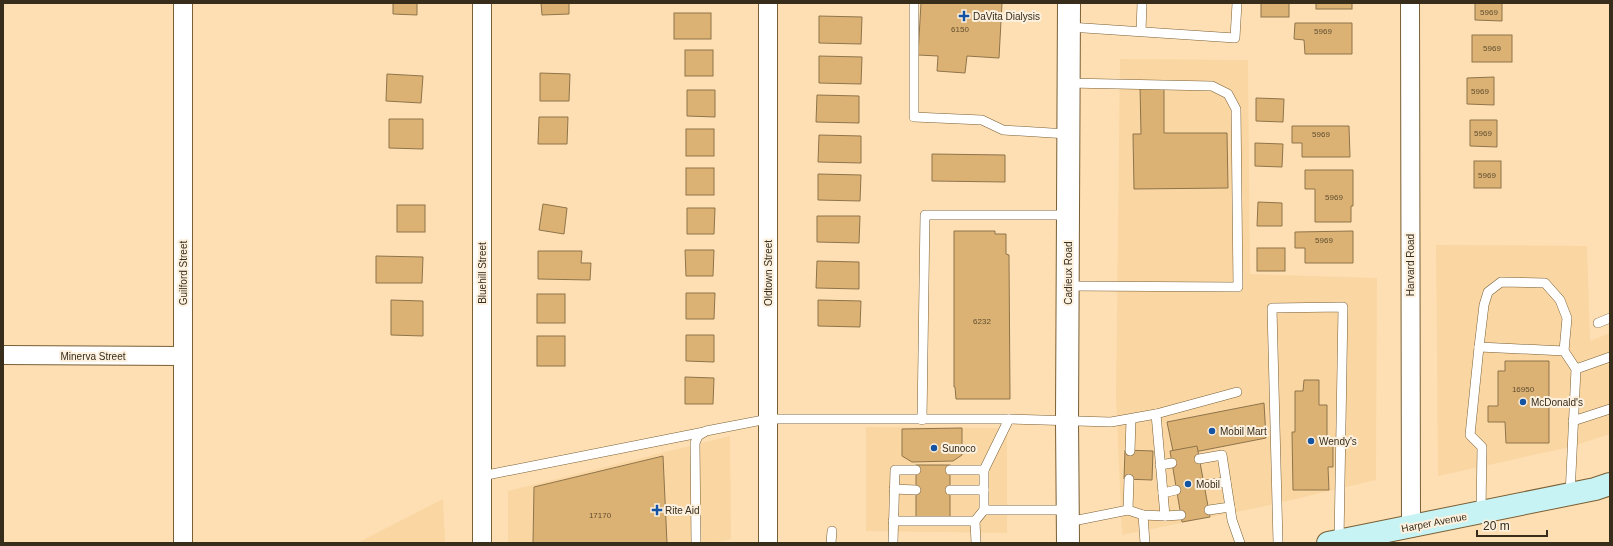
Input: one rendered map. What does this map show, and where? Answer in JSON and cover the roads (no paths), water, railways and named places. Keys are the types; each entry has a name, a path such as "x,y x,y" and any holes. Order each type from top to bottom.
{"main road":[{"name":"Harper Avenue","path":"1333,542 1386,537 1411,527 1570,495 1610,484"}],"street":[{"name":"Guilford Street","path":"183,3 183,543"},
{"name":"Bluehill Street","path":"482,3 482,543"},
{"name":"Oldtown Street","path":"768,3 768,543"},
{"name":"Cadieux Road","path":"1068,525 1067,286 1069,3"},
{"name":"Harvard Road","path":"1410,3 1411,527"},
{"name":"Minerva Street","path":"3,356 183,356"}],"lane":[{"path":"914,3 914,117 982,120 1003,130 1068,134"},
{"path":"1142,3 1142,31"},
{"path":"1069,27 1236,38 1237,3"},
{"path":"1067,286 1238,287 1236,109 1228,94 1212,86 1068,82"},
{"path":"922,420 925,215 1068,215"},
{"path":"1481,512 1482,447 1470,435 1484,305 1488,292 1501,282 1545,283 1560,300 1567,318 1564,351 1576,369 1570,495"},
{"path":"1278,543 1272,308 1343,307 1333,542"},
{"path":"1598,323 1610,318"},
{"path":"1479,348 1564,351"},
{"path":"1576,369 1610,357"},
{"path":"482,476 768,419 836,423 1010,419 1111,422 1131,420 1237,392"},
{"path":"1573,421 1610,409"},
{"path":"1156,414 1165,516"},
{"path":"976,543 975,521 984,510 984,470 1010,419"},
{"path":"1130,451 1131,420"},
{"path":"696,543 695,443 698,436 706,431"},
{"path":"1200,459 1222,455 1232,520 1240,543"},
{"path":"1160,465 1172,463"},
{"path":"893,543 895,470 916,470"},
{"path":"950,470 984,470"},
{"path":"1128,510 1129,479"},
{"path":"1204,485 1226,482"},
{"path":"894,489 916,490"},
{"path":"950,490 984,490"},
{"path":"1163,493 1176,490"},
{"path":"1209,510 1230,507"},
{"path":"984,510 1068,525 1128,510 1143,515 1181,515"},
{"path":"1143,515 1145,543"},
{"path":"893,521 975,521"},
{"path":"832,531 832,543"}],"place":[{"name":"DaVita Dialysis","path":"964,16"},
{"name":"McDonald's","path":"1523,402"},
{"name":"Mobil Mart","path":"1212,431"},
{"name":"Wendy's","path":"1311,441"},
{"name":"Sunoco","path":"934,448"},
{"name":"Mobil","path":"1188,484"},
{"name":"Rite Aid","path":"657,510"}]}
